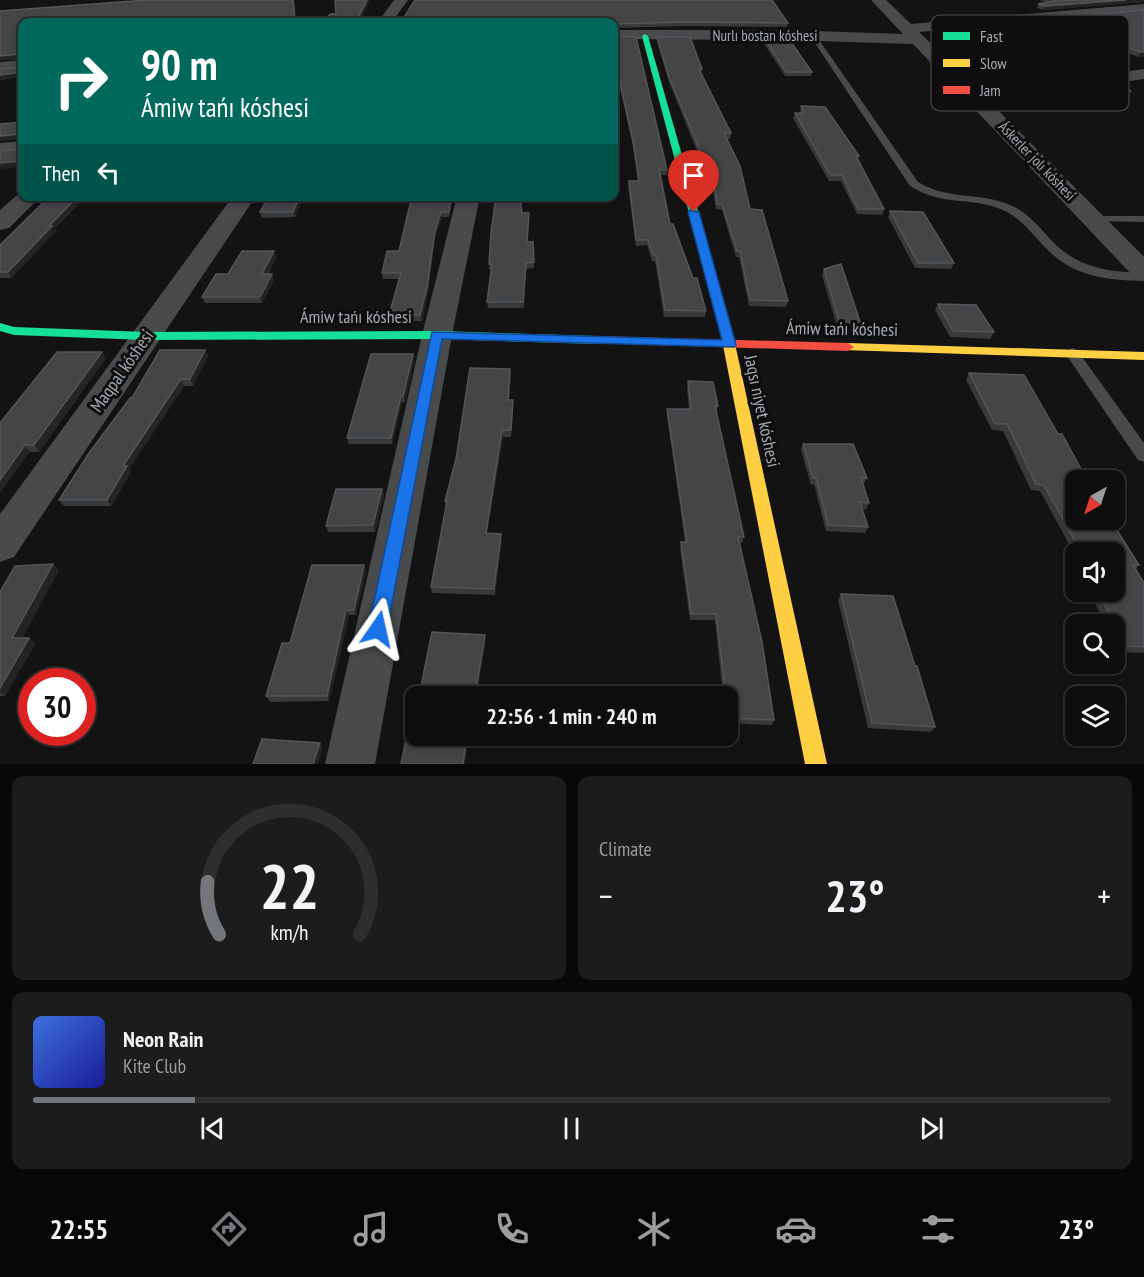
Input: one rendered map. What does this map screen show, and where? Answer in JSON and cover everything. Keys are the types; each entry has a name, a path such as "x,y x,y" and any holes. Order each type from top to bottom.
{"street":[{"path":"388,18 401,0"},
{"name":"Áskerler jolı kóshesi","path":"878,0 931,53"},
{"name":"Nurlı bostan kóshesi","path":"1082,15 1144,8"},
{"name":"Nurlı bostan kóshesi","path":"618,35 812,36 931,32"},
{"name":"Jaqsı niyet kóshesi","path":"645,36 730,345 816,764"},
{"path":"0,67 18,65"},
{"path":"1129,76 1144,74"},
{"name":"Áskerler jolı kóshesi","path":"989,111 1144,274"},
{"path":"0,149 18,147"},
{"path":"0,223 24,201"},
{"name":"Maqpal kóshesi","path":"0,545 240,201"},
{"path":"350,764 437,335 468,201"},
{"name":"Ámiw tańı kóshesi","path":"0,327 14,331 146,336 437,335 1144,356"}],"lane":[{"path":"812,36 914,184 927,194 1004,206 1022,216 1064,259 1086,270 1108,276 1144,274"},
{"path":"1092,219 1144,219"},
{"path":"1072,353 1144,456"}],"building":[{"path":"147,0 293,0 295,18 18,18 18,54 0,56 0,11"},
{"path":"335,0 367,0 358,18 327,18 330,14 336,14"},
{"path":"415,0 772,0 788,23 618,24 618,18 404,18"},
{"path":"1053,0 1126,0 1045,6 1038,4 1056,1"},
{"path":"1144,10 1144,52 1129,48 1129,15 1089,15"},
{"path":"618,36 636,37 667,170 659,169 670,224 673,224 693,278 697,278 706,311 665,310 656,255 653,255 648,240 636,240 629,181 639,181 633,141 618,74"},
{"path":"657,37 690,37 702,69 699,69 731,133 724,133 740,166 750,209 762,210 788,301 750,300 740,251 737,251 722,204 717,204 714,184 669,77"},
{"path":"764,38 788,38 812,72 786,72"},
{"path":"18,67 18,73 0,75 0,69"},
{"path":"801,106 825,107 859,156 856,156 884,209 858,209 842,175 830,175 795,113 804,113"},
{"path":"18,122 18,134 0,136 0,124"},
{"path":"18,149 18,161 0,163 0,151"},
{"path":"45,201 73,201 8,272 0,272 0,245"},
{"path":"266,201 298,201 293,212 260,212"},
{"path":"411,201 450,201 449,212 441,212 435,231 427,287 420,315 389,315 401,273 382,273 387,251 399,251"},
{"path":"495,201 521,201 522,213 529,213 527,242 533,242 534,262 526,263 523,302 487,302 492,264 489,264"},
{"path":"890,211 923,212 954,263 918,263"},
{"path":"242,251 274,251 262,274 272,274 260,297 202,297 216,274 228,274"},
{"path":"841,264 861,325 840,324 824,269"},
{"path":"938,304 976,305 994,332 953,331"},
{"path":"160,350 205,350 190,379 181,379 123,466 127,466 107,500 59,500 89,453 132,398"},
{"path":"57,352 102,352 34,445 25,445 0,480 0,423"},
{"path":"371,354 413,354 391,438 347,438"},
{"path":"470,368 510,369 508,400 513,400 511,430 502,430 486,533 501,534 494,589 431,587 447,501 445,501 456,459"},
{"path":"969,373 1024,375 1058,434 1062,434 1082,470 1065,470 1065,523 1044,485 1036,484 1007,424 995,424"},
{"path":"688,381 713,382 718,406 715,406 744,537 738,537 762,642 774,720 738,718 738,686 725,686 716,614 691,614 681,542 687,542 667,409 691,409"},
{"path":"803,444 853,444 867,478 861,478 869,503 860,502 868,527 828,525 816,478 813,478"},
{"path":"336,489 382,489 373,525 326,526"},
{"path":"1069,530 1117,530 1124,542 1075,542"},
{"path":"1125,543 1139,565 1133,565 1144,583 1144,647 1127,646 1125,614 1110,614 1103,602 1125,602"},
{"path":"53,564 12,638 29,638 0,688 0,592 15,566"},
{"path":"312,565 364,565 354,610 346,610 327,696 266,696 282,643 290,643"},
{"path":"841,594 893,596 935,727 872,723"},
{"path":"432,632 485,635 477,686 421,686"},
{"path":"262,739 320,743 313,764 253,764"},
{"path":"405,745 465,746 463,764 401,764"}],"traffic: fast":[{"path":"645,36 726,330"},
{"path":"0,327 14,331 146,336 437,335 596,340"}],"traffic: slow":[{"path":"726,330 816,764"},
{"path":"848,347 1144,356"}],"traffic: jam":[{"path":"596,340 848,347"}],"route":[{"path":"378,629 437,335 730,345 694,212"}]}
